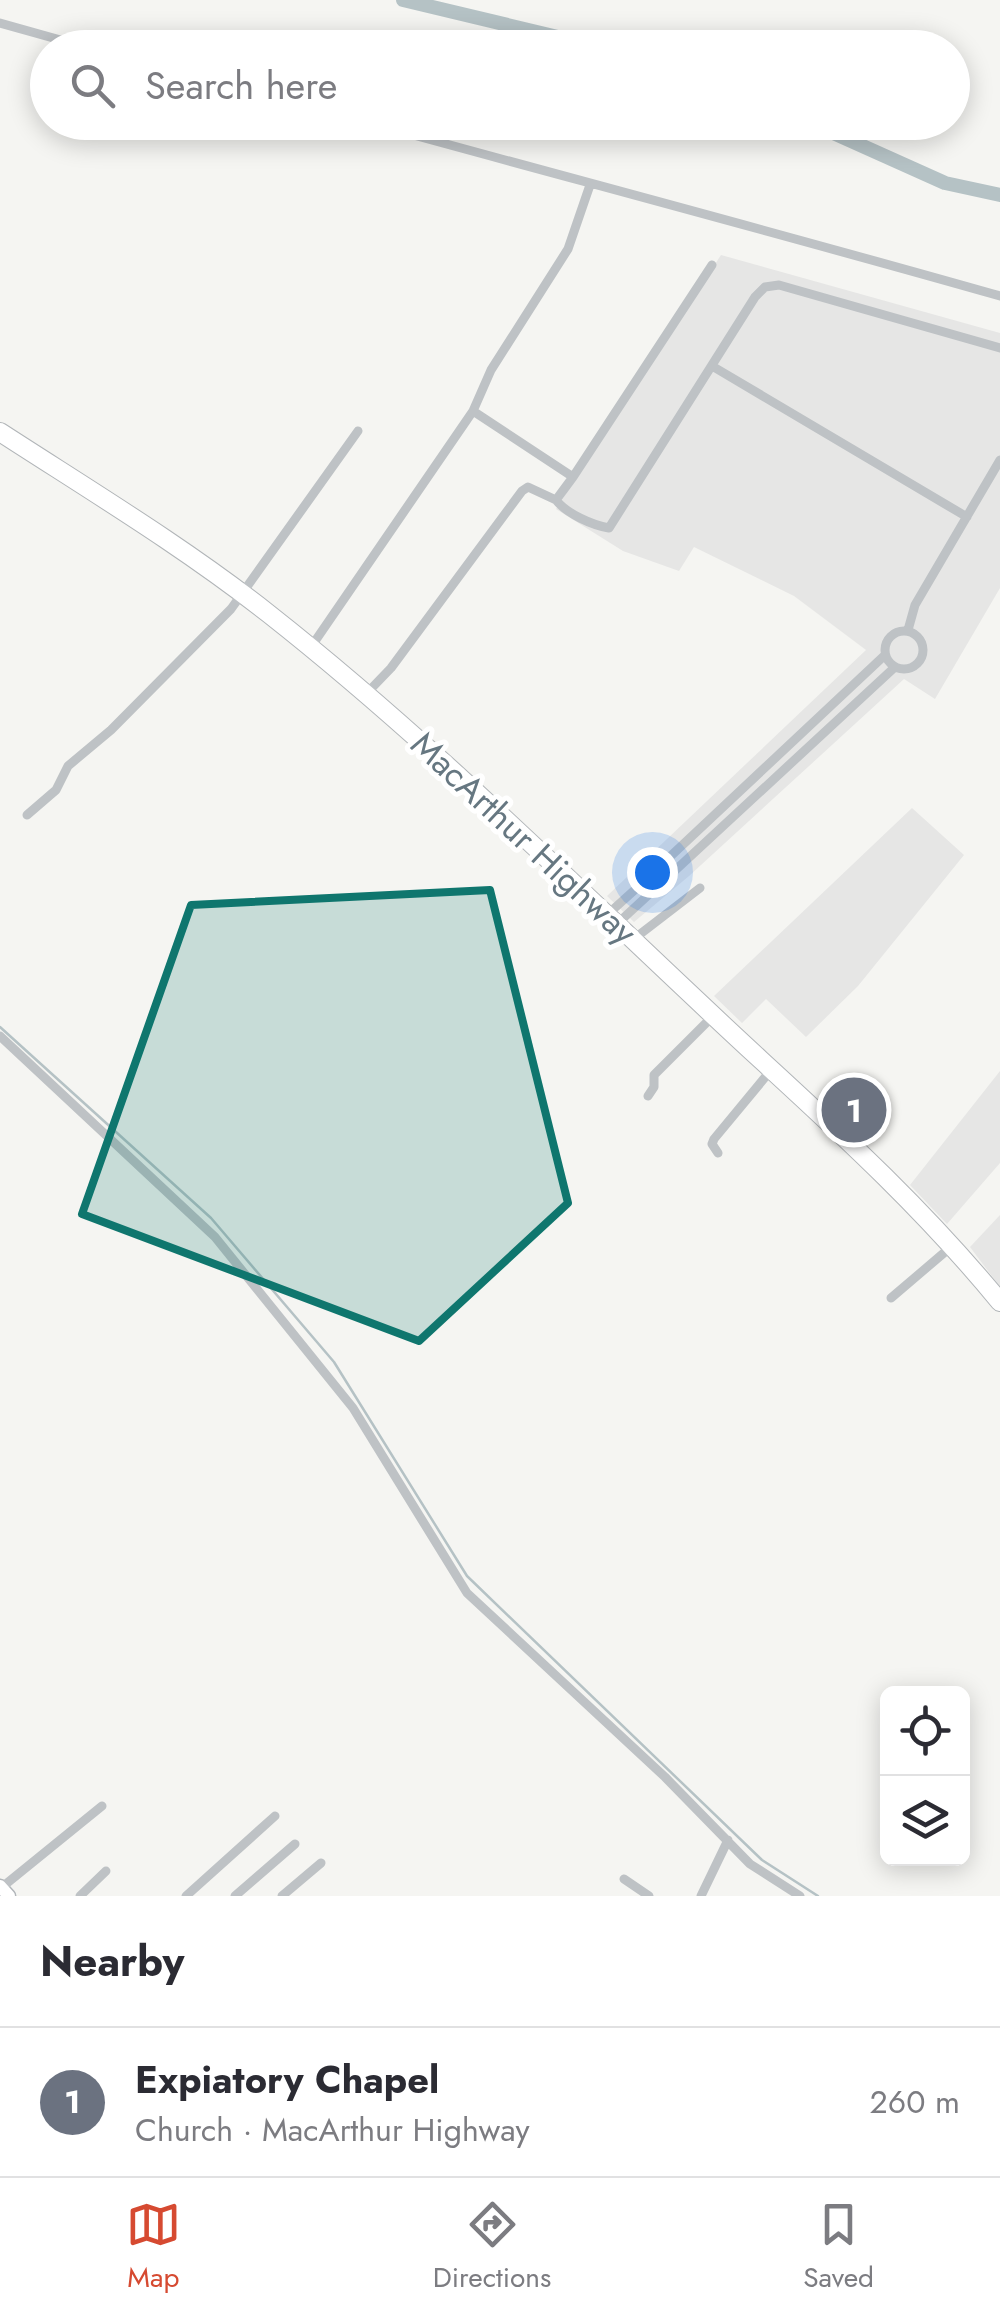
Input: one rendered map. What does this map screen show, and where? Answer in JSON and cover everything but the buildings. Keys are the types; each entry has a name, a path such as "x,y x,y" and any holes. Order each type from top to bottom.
{"highway":[{"name":"MacArthur Highway","path":"0,432 162,536 242,593 366,694 715,1014 952,1246 1000,1302"}],"street":[{"path":"0,24 30,32"},
{"path":"430,140 738,221 1000,296"},
{"path":"311,647 472,411 491,370 568,248 590,185"},
{"path":"556,500 712,265"},
{"path":"366,694 391,668 522,491 528,488 556,500 559,506 582,519 609,528 764,286 779,284 1000,348"},
{"path":"712,366 967,517"},
{"path":"472,411 574,477"},
{"path":"26,815 56,790 68,766 231,609 358,430"},
{"path":"908,630 915,605 1000,460"},
{"path":"898,630 908,630 922,642 924,652 910,668 895,667 885,655 885,645 898,630"},
{"path":"659,867 885,655"},
{"path":"668,877 895,667"},
{"path":"823,713 833,724"},
{"path":"770,763 780,773"},
{"path":"716,813 728,821"},
{"path":"613,918 649,876"},
{"path":"613,918 658,886"},
{"path":"634,938 700,888"},
{"path":"648,1096 654,1087 654,1075 715,1014"},
{"path":"0,1036 215,1237 352,1408 468,1593 750,1864 800,1896"},
{"path":"718,1153 712,1144 714,1139 772,1070"},
{"path":"891,1298 952,1246"},
{"path":"8,1896 1,1887 102,1806"},
{"path":"186,1896 275,1816"},
{"path":"701,1896 728,1840"},
{"path":"235,1896 296,1844"},
{"path":"282,1896 321,1863"},
{"path":"80,1896 106,1870"},
{"path":"624,1879 650,1896"}],"highlighted area":[{"path":"490,890 568,1203 419,1341 82,1214 191,905"}],"shaded area":[{"path":"721,255 1000,333 1000,588 935,699 904,679 634,922 607,896 866,650 794,596 694,547 679,571 623,551 556,509"},
{"path":"912,808 964,855 858,986 806,1037 766,999 742,1023 714,996"},
{"path":"1000,1071 1000,1163 947,1224 910,1185"},
{"path":"1000,1215 1000,1287 970,1247"}],"waterway":[{"path":"403,0 529,30"},
{"path":"849,140 945,183 1000,195"},
{"path":"0,1027 211,1218 334,1362 467,1576 762,1860 818,1896"}],"place":[{"name":"Expiatory Chapel","path":"854,1110"}]}
